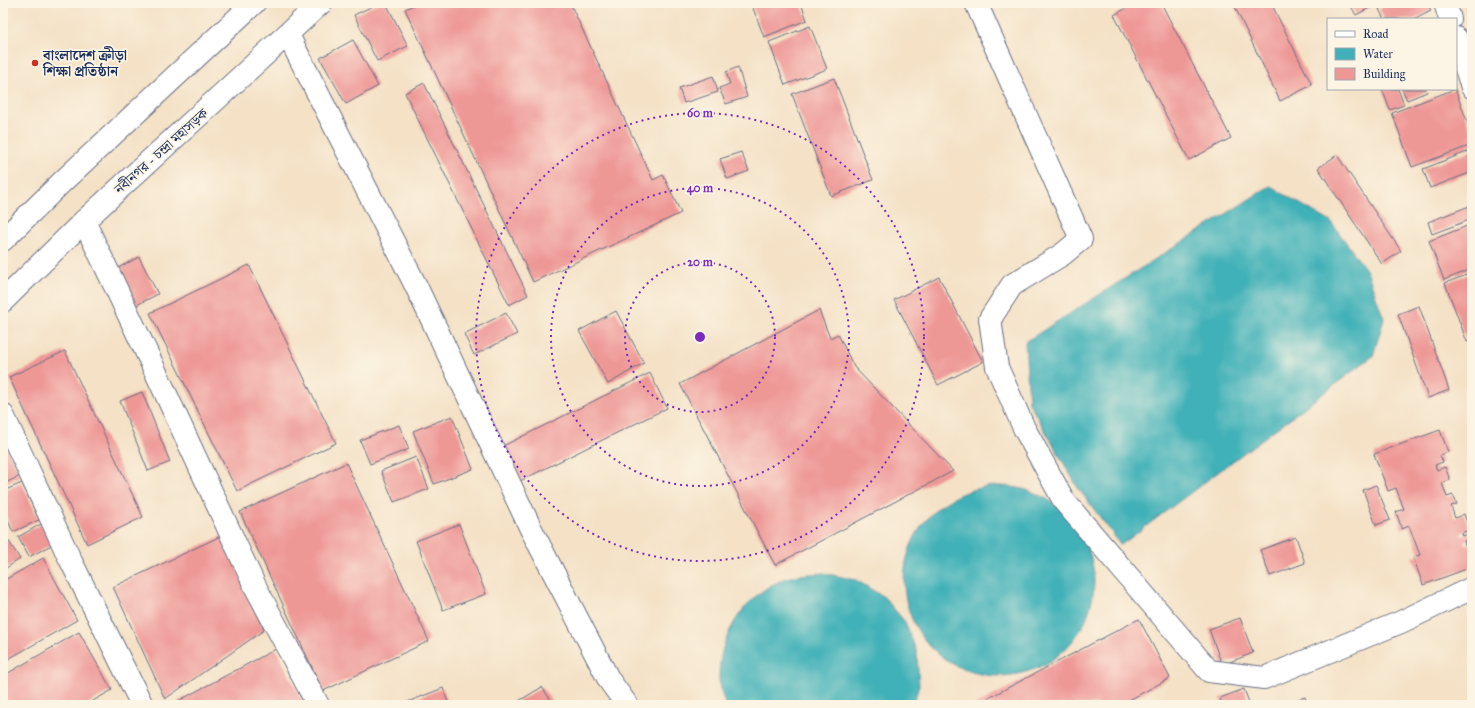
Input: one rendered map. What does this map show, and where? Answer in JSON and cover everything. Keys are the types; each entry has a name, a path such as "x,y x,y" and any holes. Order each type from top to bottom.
{"main road":[{"path":"3,240 63,181 254,3"},
{"name":"নবীনগর - চন্দ্রা মহাসড়ক","path":"3,301 84,221 288,36 322,3"},
{"path":"976,3 1081,240 1063,254 1012,285 990,319 997,367 1024,428 1064,501 1209,671 1264,678 1401,622 1472,588"},
{"path":"1444,3 1450,18"},
{"path":"288,36 416,286 531,528 609,680 627,705"},
{"path":"1457,41 1472,87"},
{"path":"84,221 255,586 318,705"},
{"path":"3,415 69,557 142,705"}],"water":[{"path":"1270,186 1331,222 1367,271 1384,319 1373,356 1121,545 1078,488 1029,403 1025,342"},
{"path":"990,486 1008,486 1027,490 1044,497 1066,514 1078,528 1087,545 1094,572 1094,590 1087,617 1078,634 1066,648 1044,665 1027,672 1008,676 990,676 971,672 954,665 932,648 920,634 908,609 904,590 904,572 908,553 915,536 932,514 946,502 971,490"},
{"path":"824,573 856,580 884,597 905,622 917,653 919,686 913,705 725,705 719,681 720,662 724,645 738,616 761,592 775,583 794,576"}],"building":[{"path":"379,3 386,3 408,46 377,61 354,15"},
{"path":"418,3 570,3 653,180 663,175 681,213 533,282 405,9"},
{"path":"751,3 801,3 807,20 764,37"},
{"path":"1136,3 1161,3 1231,138 1189,160 1114,15"},
{"path":"1233,3 1271,3 1312,85 1280,101"},
{"path":"1349,3 1379,3 1356,15"},
{"path":"1391,3 1427,3 1431,11 1417,18 1384,18 1379,9"},
{"path":"810,26 827,69 785,85 769,42"},
{"path":"353,40 378,86 346,104 320,58"},
{"path":"738,67 747,97 726,104 719,88 730,84 726,72"},
{"path":"713,76 718,92 684,103 679,88"},
{"path":"834,78 873,180 831,196 792,94"},
{"path":"424,83 528,295 509,305 405,93"},
{"path":"1382,90 1398,90 1404,105 1390,110"},
{"path":"1402,90 1426,90 1427,92 1407,100"},
{"path":"1455,90 1472,134 1472,145 1412,167 1392,113"},
{"path":"1472,150 1472,172 1430,188 1423,169"},
{"path":"741,152 749,171 727,179 720,159"},
{"path":"1337,155 1401,251 1382,264 1318,168"},
{"path":"1472,205 1472,219 1432,234 1428,222"},
{"path":"1472,224 1472,269 1444,280 1429,241"},
{"path":"139,257 158,294 133,307 114,270"},
{"path":"249,265 336,443 237,491 150,313"},
{"path":"1472,273 1472,340 1467,342 1445,283"},
{"path":"939,277 983,362 938,385 894,300"},
{"path":"1419,306 1449,390 1428,398 1398,314"},
{"path":"819,310 830,338 838,334 854,367 953,471 775,565 680,384"},
{"path":"616,311 644,363 608,384 579,331"},
{"path":"506,313 517,334 474,355 464,334"},
{"path":"65,351 143,517 87,544 9,377"},
{"path":"650,373 667,408 520,481 503,446"},
{"path":"142,392 170,462 148,471 120,401"},
{"path":"452,416 473,469 434,484 413,431"},
{"path":"399,425 409,449 370,464 360,440"},
{"path":"1440,430 1448,452 1440,455 1443,462 1435,465 1437,470 1445,467 1450,480 1442,483 1447,497 1453,495 1457,504 1451,506 1455,518 1464,514 1470,530 1461,533 1462,536 1472,533 1472,538 1464,541 1465,545 1472,543 1472,567 1423,585 1413,557 1420,555 1409,526 1402,529 1396,512 1404,509 1396,488 1388,491 1374,454"},
{"path":"3,440 20,476 3,484"},
{"path":"416,457 429,489 394,502 381,471"},
{"path":"346,463 429,641 323,691 240,512"},
{"path":"22,483 39,520 13,532 3,509 3,491"},
{"path":"1376,485 1390,520 1376,525 1363,490"},
{"path":"41,524 53,544 29,557 18,537"},
{"path":"459,524 486,594 443,610 416,541"},
{"path":"223,535 264,630 165,699 113,587"},
{"path":"1296,537 1305,563 1270,576 1260,550"},
{"path":"8,540 20,559 3,570 3,544"},
{"path":"43,558 77,620 3,662 3,581"},
{"path":"1240,618 1253,653 1222,665 1209,629"},
{"path":"1139,619 1170,678 1120,705 975,705"},
{"path":"79,632 112,690 86,705 3,705 3,676"},
{"path":"276,649 305,705 179,705 178,701"},
{"path":"542,687 554,705 512,705"},
{"path":"443,688 449,705 400,705"},
{"path":"1244,689 1250,705 1222,705 1220,698"},
{"path":"1305,697 1308,705 1295,705 1293,701"}],"place":[{"name":"বাংলাদেশ ক্রীড়া শিক্ষা প্রতিষ্ঠান","path":"35,63"}]}
